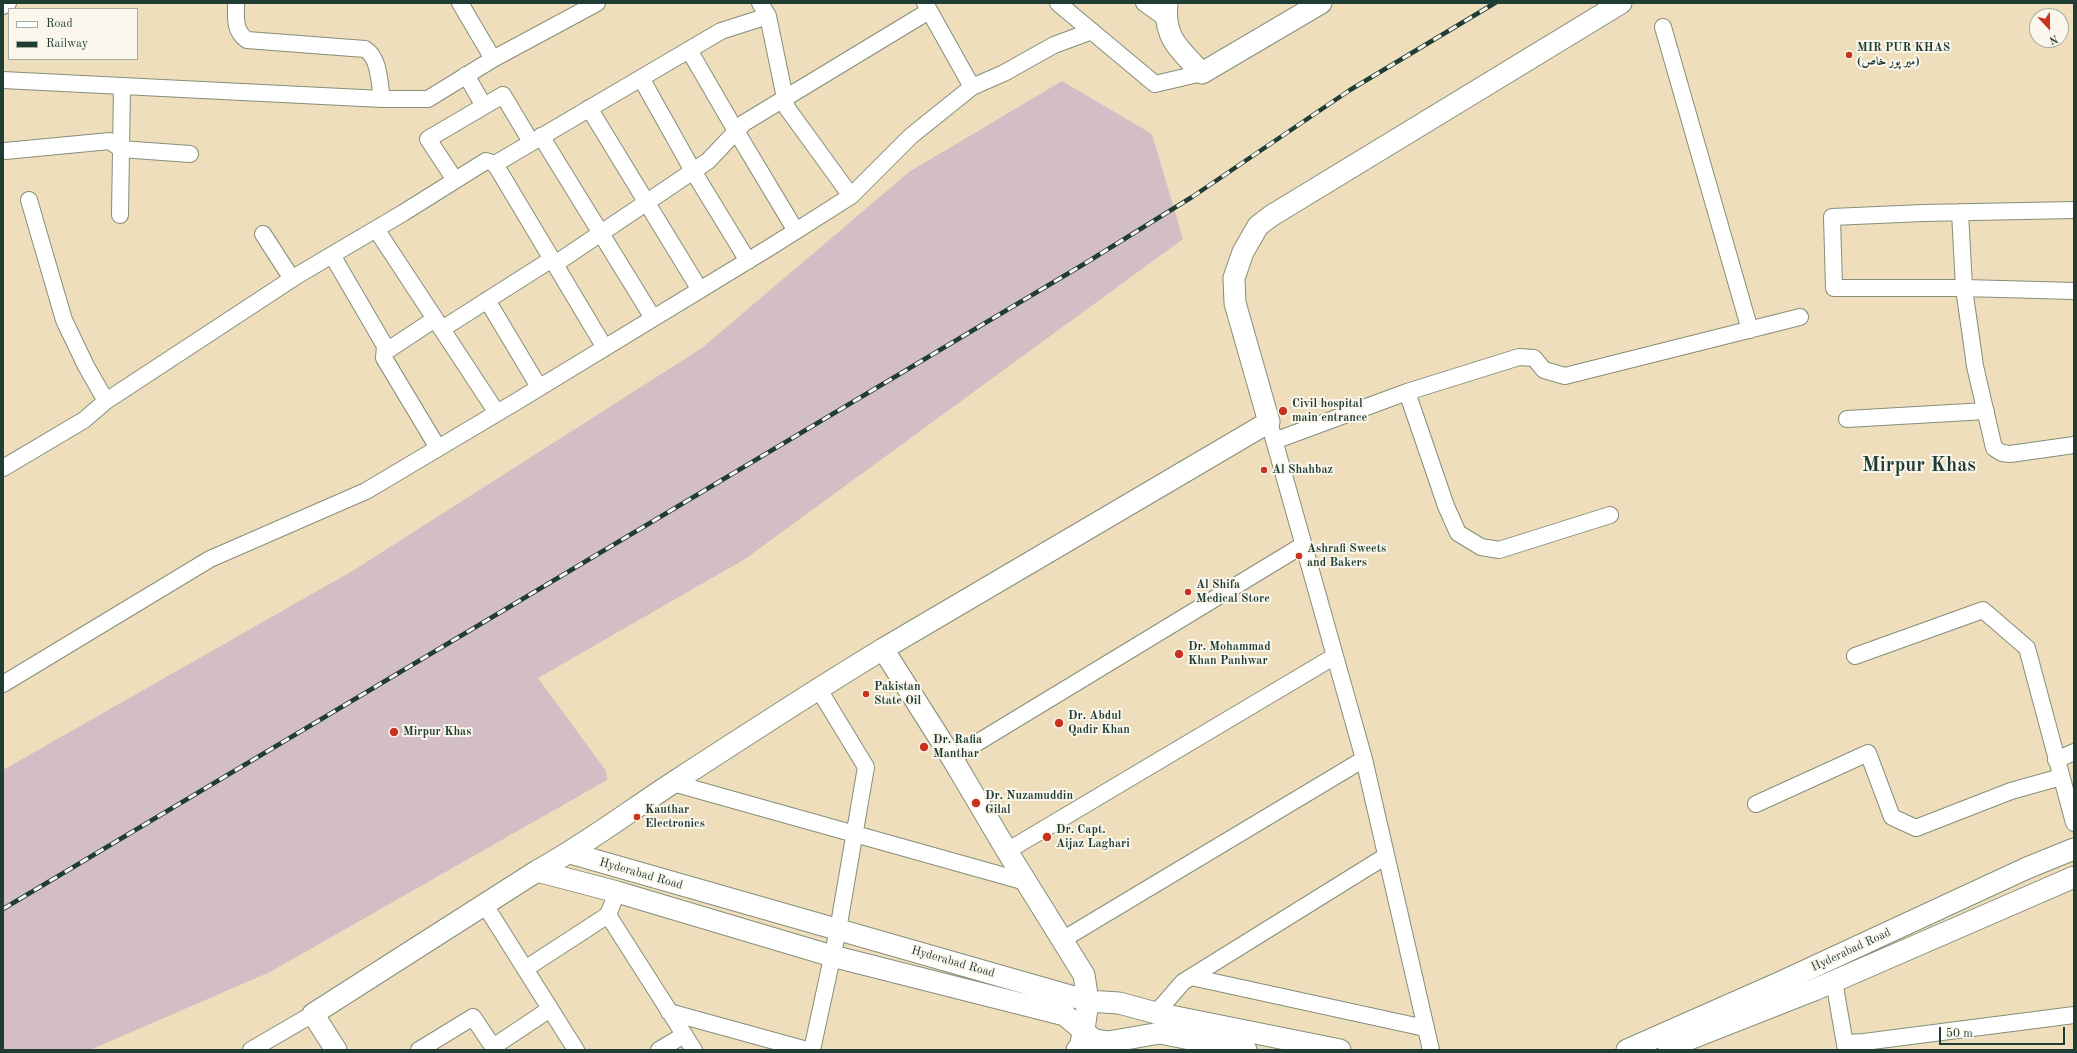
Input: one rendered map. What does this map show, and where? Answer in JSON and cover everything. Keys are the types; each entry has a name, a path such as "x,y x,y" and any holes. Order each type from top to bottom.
{"main road":[{"path":"1166,11 1168,31 1174,42 1202,74 1321,3"},
{"path":"336,1050 313,1014 537,871 570,853 673,783 818,688 1269,422 1235,303 1234,278 1243,252 1258,226 1271,216 1621,3"},
{"path":"883,649 952,758 1007,852 1084,974 1088,1001 1084,1030 1080,1047 1077,1050"},
{"name":"Hyderabad Road","path":"1627,1050 1781,982 2027,868 2074,849"},
{"name":"Hyderabad Road","path":"570,853 1088,1001 1119,1003 1125,1006 1156,1013 1340,1050"},
{"name":"Hyderabad Road","path":"537,871 617,892 832,956 1065,1015 1094,1040 1116,1045 1160,1033 1246,1050"},
{"path":"1661,1050 1834,981 2074,877"},
{"path":"1116,1045 1128,1030 1130,1016 1125,1006"}],"street":[{"path":"3,6 8,3"},
{"path":"236,3 236,25 240,35 248,40 365,49 372,53 375,60 382,99"},
{"path":"460,3 493,59"},
{"path":"3,80 382,99 428,99 493,59 597,3"},
{"path":"1058,3 1155,84 1202,74"},
{"path":"1144,3 1166,11"},
{"path":"384,352 487,300 600,233 708,161 744,123 785,99 927,7 972,87"},
{"path":"496,164 721,31 764,10 787,108 851,196"},
{"path":"1663,27 1750,330"},
{"path":"3,684 210,558 366,491 539,388 748,261 851,196 911,136 972,87 1004,73 1054,45 1092,31"},
{"path":"689,50 796,231"},
{"path":"466,75 484,106"},
{"path":"641,78 693,171 748,261"},
{"path":"120,215 122,86"},
{"path":"455,180 428,138 503,95 536,139 600,233 653,318"},
{"path":"589,108 700,290"},
{"path":"5,151 110,141 121,149 190,154"},
{"path":"3,468 84,420 106,401 292,279 486,161 496,164 605,348"},
{"path":"28,200 64,320 86,366 106,401"},
{"path":"2074,210 1960,212 1832,217 1834,288 1964,288 2074,291"},
{"path":"1960,212 1964,288 1975,366 1994,448 2002,453 2010,454 2074,444"},
{"path":"376,229 497,413"},
{"path":"263,234 292,279"},
{"path":"332,255 384,346 384,358 438,448"},
{"path":"487,300 539,388"},
{"path":"1274,441 1407,392 1519,357 1534,358 1544,370 1565,376 1800,317"},
{"path":"1407,392 1446,506 1458,533 1469,541 1481,547 1499,550 1610,516"},
{"path":"1847,419 1986,411"},
{"path":"1269,422 1364,759 1431,1050"},
{"path":"952,758 1304,545"},
{"path":"1855,656 1982,610 2027,648 2056,760 2074,822"},
{"path":"1007,852 1335,656"},
{"path":"812,1050 838,930 866,767 818,688"},
{"path":"2056,760 2074,752"},
{"path":"1756,804 1868,754 1892,817 1916,828 2011,791 2061,777"},
{"path":"1062,940 1364,759"},
{"path":"673,783 1026,882"},
{"path":"1156,1013 1190,976 1386,856"},
{"path":"525,969 608,915 617,892"},
{"path":"484,905 576,1050"},
{"path":"608,915 694,1050"},
{"path":"1190,976 1425,1028"},
{"path":"1834,981 1846,1046 1864,1042 2074,1015"},
{"path":"419,1050 473,1017 494,1049 550,1009"},
{"path":"669,1012 807,1050"},
{"path":"251,1050 313,1014"},
{"path":"659,1050 684,1035"}],"shaded area":[{"path":"1062,81 1152,134 1183,239 745,559 538,678 606,771 607,780 270,972 90,1050 3,1050 3,770 354,570 702,348 909,172"}],"railway":[{"path":"3,909 1084,264 1192,197 1350,90 1495,3"}],"place":[{"name":"MIR PUR KHAS (میر پور خاص)","path":"1849,55"},
{"name":"Civil hospital main entrance","path":"1283,411"},
{"name":"Al Shahbaz","path":"1264,470"},
{"name":"Ashrafi Sweets and Bakers","path":"1299,556"},
{"name":"Al Shifa Medical Store","path":"1188,592"},
{"name":"Dr. Mohammad Khan Panhwar","path":"1179,654"},
{"name":"Pakistan State Oil","path":"866,694"},
{"name":"Dr. Abdul Qadir Khan","path":"1059,723"},
{"name":"Mirpur Khas","path":"394,732"},
{"name":"Dr. Rafia Manthar","path":"924,747"},
{"name":"Dr. Nuzamuddin Gilal","path":"976,803"},
{"name":"Kauthar Electronics","path":"637,817"},
{"name":"Dr. Capt. Aijaz Laghari","path":"1047,837"}],"district":[{"name":"Mirpur Khas","path":"1919,466"}]}
